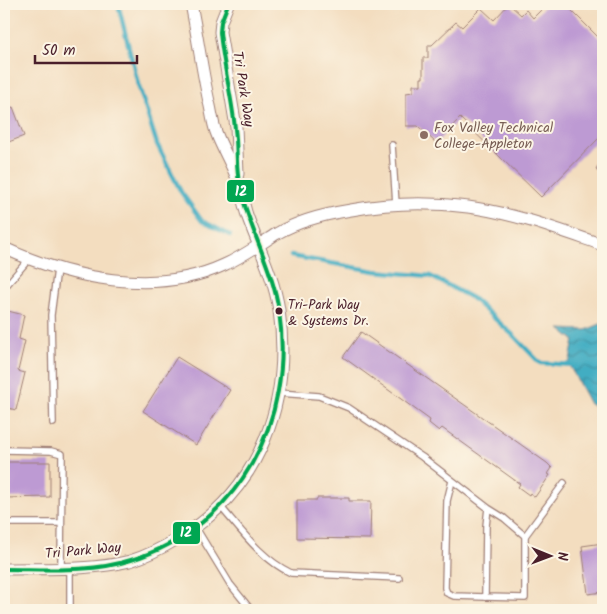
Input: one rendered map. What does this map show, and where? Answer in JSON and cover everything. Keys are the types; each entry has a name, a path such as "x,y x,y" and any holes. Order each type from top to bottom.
{"street":[{"name":"Tri Park Way","path":"4,569 98,566 133,560 163,548 196,528 236,488 256,458 272,422 279,393 282,343 278,308 272,283 247,213 238,180 216,131 204,83 191,4"},
{"name":"Tri Park Way","path":"228,4 221,22 220,32 236,127 238,180"},
{"path":"4,248 57,268 102,278 138,281 163,280 209,271 225,265 278,233 307,221 331,214 396,204 468,207 488,210 533,222 603,245"}],"lane":[{"path":"392,145 396,204"},
{"path":"4,288 30,259"},
{"path":"53,423 51,314 57,268"},
{"path":"279,393 319,396 349,408 422,457 488,508 504,518 525,536"},
{"path":"4,450 51,451 62,454 61,524 70,610"},
{"path":"452,480 447,501 445,588 447,593 454,596 525,598 525,536 564,483"},
{"path":"220,506 259,550 277,567 291,573 399,578"},
{"path":"485,596 488,508"},
{"path":"4,523 61,524"},
{"path":"196,528 230,584 251,610"}],"water":[{"path":"603,323 603,411 590,404 569,365 574,340 560,329 586,330"}],"building":[{"path":"509,4 521,15 526,10 533,18 547,4 565,4 603,42 603,134 541,197 460,118 436,143 418,126 406,126 406,93 413,92 413,85 421,85 423,58 428,58 428,45 432,45 456,22 462,27 481,8 494,20"},
{"path":"13,107 24,136 6,143 4,136 4,110"},
{"path":"4,310 24,315 19,339 25,341 18,371 25,373 16,410 4,407"},
{"path":"361,332 547,463 552,468 548,474 550,475 535,497 518,487 520,484 442,428 439,431 429,423 430,420 343,357"},
{"path":"177,357 230,390 196,445 143,411"},
{"path":"4,462 50,462 50,497 4,498"},
{"path":"317,498 349,498 349,501 371,501 370,539 297,538 297,500 317,500"},
{"path":"603,543 603,592 588,594 582,546"}],"waterway":[{"path":"118,4 138,84 157,144 181,192 202,221 230,235"},
{"path":"291,256 375,271 430,276 472,298 513,335 540,363 574,365"}],"transit line":[{"name":"12","path":"4,569 84,569 100,567 131,560 169,544 202,522 230,495 252,464 268,429 278,391 282,352 279,311 272,281 245,207 239,184 234,117 220,32 221,22 228,4"}],"place":[{"name":"Fox Valley Technical College-Appleton","path":"424,135"},
{"name":"Tri-Park Way & Systems Dr.","path":"279,311"}]}
